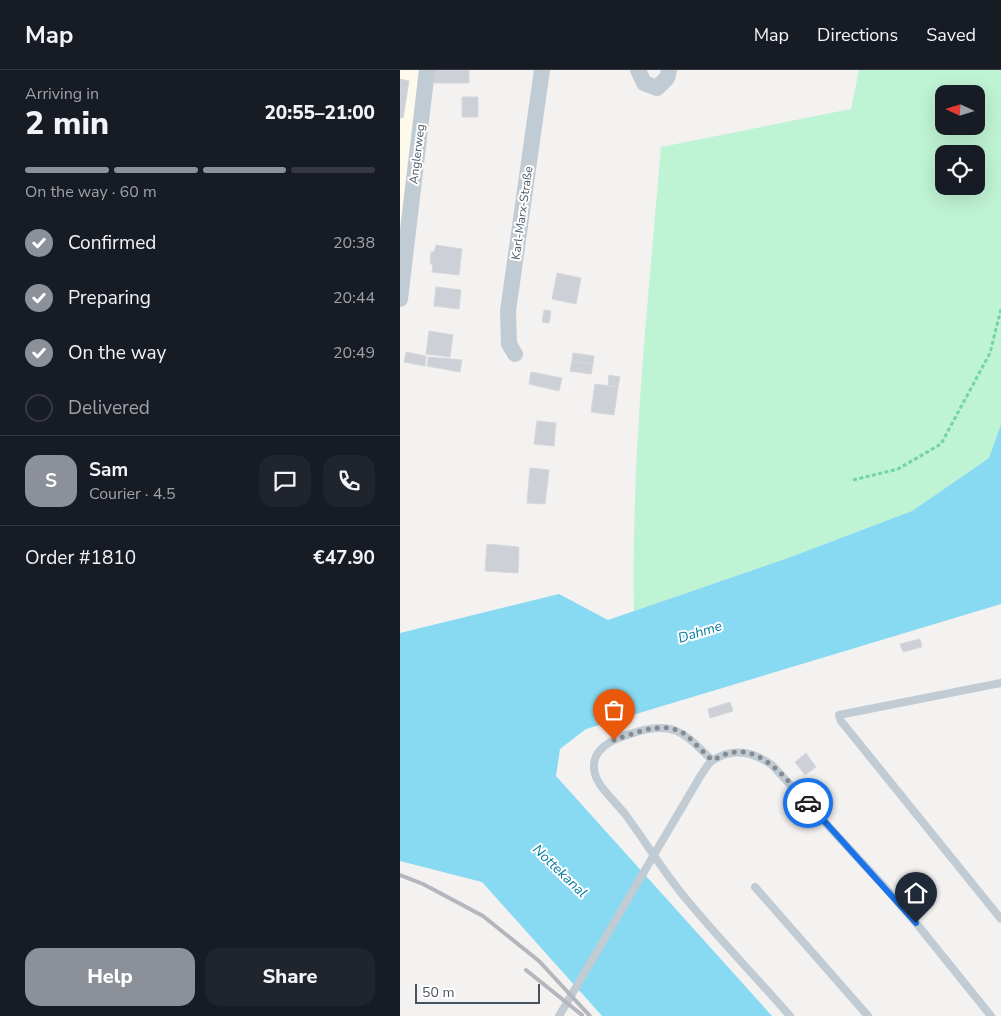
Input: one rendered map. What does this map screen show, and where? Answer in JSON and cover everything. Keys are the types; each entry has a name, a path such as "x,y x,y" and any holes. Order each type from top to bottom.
{"street":[{"name":"Anglerweg","path":"400,298 427,70"},
{"name":"Karl-Marx-Straße","path":"516,354 509,344 508,311 542,70"},
{"path":"638,70 644,83 657,88 668,78 669,70"}],"lane":[{"path":"1001,682 839,715 841,721 1001,919"},
{"path":"712,760 685,735 676,730 651,728 614,740 604,746 596,755 593,765 595,776 601,785 624,812 686,898 790,1016"},
{"path":"559,1016 712,760 731,752 759,756 772,765 904,908 991,1016"},
{"path":"755,887 868,1016"}],"path":[{"path":"852,480 898,469 942,444 990,353 1001,309"}],"shaded area":[{"path":"400,70 419,70 400,224"}],"green space":[{"path":"859,70 1001,70 1001,424 989,458 912,511 788,558 634,611 635,495 638,437 661,147 851,109"}],"water":[{"path":"1001,424 1001,604 586,729 560,749 556,776 772,1016 602,1016 482,882 400,861 400,633 559,594 608,620 788,558 912,511 989,458"}],"building":[{"path":"434,70 469,70 469,83 434,83"},
{"path":"400,79 409,81 403,118 400,118"},
{"path":"462,97 478,97 478,117 462,117"},
{"path":"436,245 462,249 459,275 432,272 433,264 430,264 431,252 434,252"},
{"path":"557,273 581,278 576,304 552,299"},
{"path":"436,287 461,290 459,309 434,306"},
{"path":"544,310 551,311 549,323 542,322"},
{"path":"429,331 453,335 450,357 426,354"},
{"path":"406,352 426,356 425,366 404,362"},
{"path":"573,353 594,356 593,364 572,361"},
{"path":"428,357 462,360 460,372 427,366"},
{"path":"572,361 593,364 591,374 570,371"},
{"path":"531,372 562,378 559,391 529,384"},
{"path":"609,375 620,377 618,387 608,385"},
{"path":"595,384 618,387 614,415 591,412"},
{"path":"537,421 556,423 554,446 534,444"},
{"path":"530,468 549,470 545,504 527,503"},
{"path":"487,544 519,547 518,573 485,571"},
{"path":"920,639 922,647 903,652 900,644"},
{"path":"730,702 733,711 710,718 708,709"},
{"path":"806,753 816,767 805,775 795,762"}],"railway":[{"path":"400,875 423,884 483,916 539,961 590,1016"},
{"path":"526,970 582,1015"}],"way so far":[{"path":"614,740 651,728 664,728 676,730 685,735 712,760 731,752 759,756 772,765 808,803"}],"route":[{"path":"808,803 916,923"}],"water label":[{"name":"Dahme","path":"700,632"},
{"name":"Nottekanal","path":"560,871"}]}
